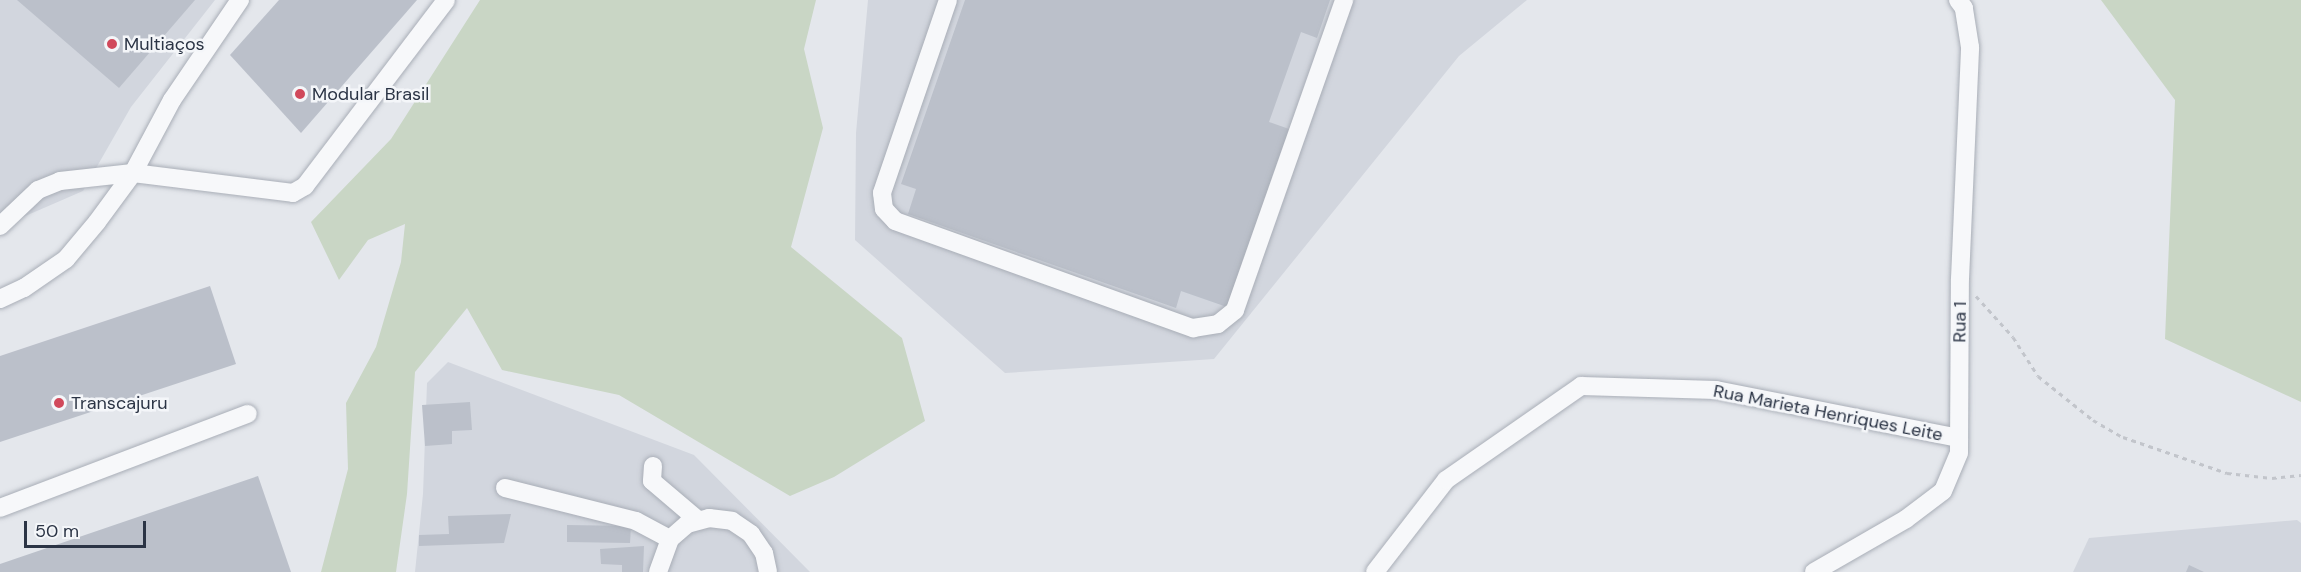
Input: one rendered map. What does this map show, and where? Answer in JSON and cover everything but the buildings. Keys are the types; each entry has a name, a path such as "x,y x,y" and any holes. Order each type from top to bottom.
{"street":[{"path":"0,299 24,288 66,259 133,173 172,100 240,0"},
{"path":"0,226 48,184 133,173 293,193 306,186 446,0"},
{"path":"948,0 882,193 884,209 895,221 1193,328 1218,324 1235,310 1344,0"},
{"name":"Rua 1","path":"1814,572 1906,519 1944,491 1959,453 1960,279 1970,47 1964,8 1958,0"},
{"name":"Rua Marieta Henriques Leite","path":"1375,572 1446,480 1581,386 1716,390 1959,438"},
{"path":"0,508 248,414"},
{"path":"653,466 652,481 698,520"},
{"path":"505,488 636,521 670,539"},
{"path":"658,572 670,539 698,520 721,519 742,527 759,543 768,572"}],"path":[{"path":"1960,279 2013,337 2038,376 2093,420 2162,454 2227,474 2272,478 2301,475"}],"shaded area":[{"path":"0,0 215,0 131,107 83,191 0,227"},
{"path":"868,0 1527,0 1459,56 1214,359 1005,373 855,240 856,133"},
{"path":"448,362 694,455 810,572 415,572 423,494 427,383"},
{"path":"2297,520 2301,523 2301,572 2073,572 2089,538"}],"green space":[{"path":"480,0 816,0 804,49 823,128 791,247 902,338 925,421 834,477 790,496 619,395 502,370 467,308 415,372 407,494 396,572 321,572 348,469 346,403 376,347 401,262 405,224 368,240 339,280 311,222 391,139"},
{"path":"2101,0 2301,0 2301,402 2165,339 2175,100"}],"place":[{"name":"Multiaços","path":"112,44"},
{"name":"Modular Brasil","path":"300,94"},
{"name":"Transcajuru","path":"59,403"}]}
